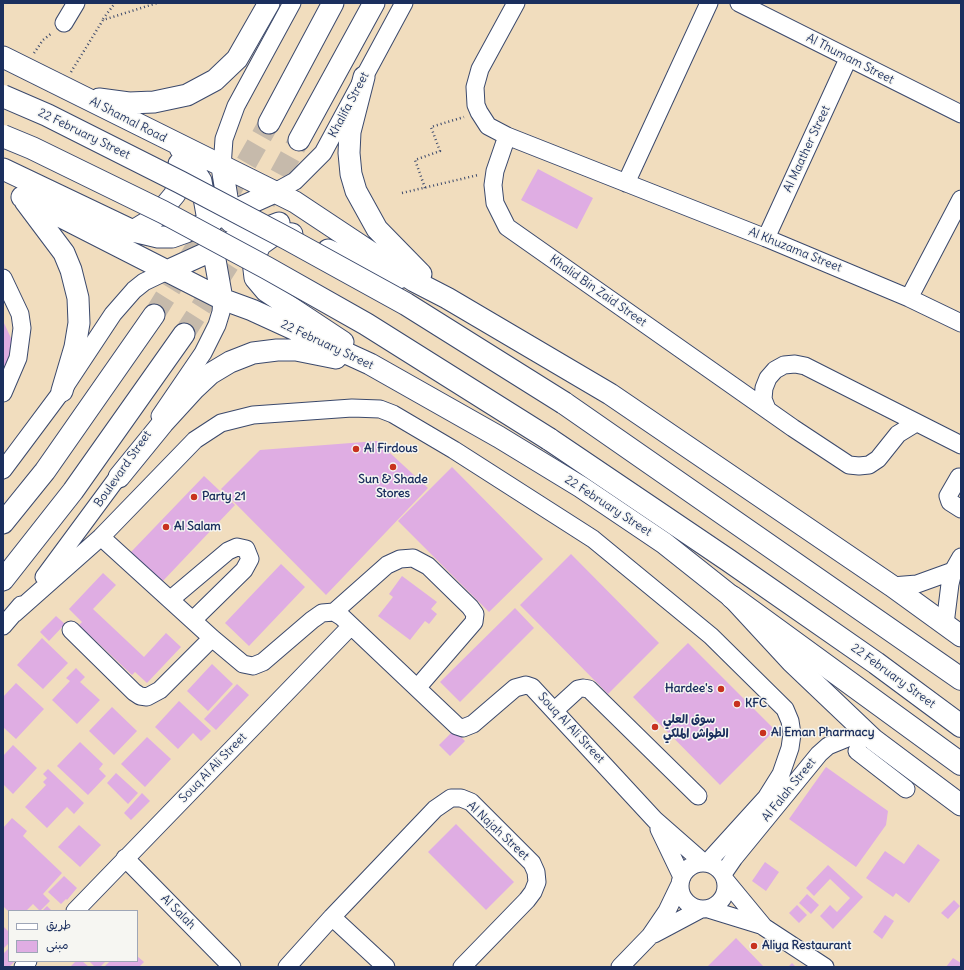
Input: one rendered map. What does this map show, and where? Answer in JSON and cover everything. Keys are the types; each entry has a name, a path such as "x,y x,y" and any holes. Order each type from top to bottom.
{"highway":[{"name":"22 February Street","path":"3,96 47,115 180,182 406,304 564,403 961,679"},
{"name":"22 February Street","path":"3,136 32,148 163,212 366,324 549,439 748,573 876,663 961,726"},
{"path":"732,597 961,764"}],"main road":[{"path":"84,97 129,103 154,102 194,91 215,80 237,59 269,3"},
{"path":"269,123 333,3"},
{"path":"299,140 374,3"},
{"name":"Al Shamal Road","path":"3,57 24,66 179,146 202,181 222,299"},
{"path":"364,77 350,132 349,153 351,174 356,192 377,229 411,265 447,298"},
{"path":"133,230 156,217 175,194 179,178 179,146 222,168 275,192 414,281 447,298 610,394 892,586 953,630"},
{"path":"222,168 228,212 257,312"},
{"path":"3,169 69,202 133,230 158,237 172,237 275,192"},
{"path":"3,175 22,197 64,253 71,270 78,298 79,323 75,347 62,391"},
{"name":"22 February Street","path":"22,197 222,299 257,312 370,364 499,437 581,487 664,543 732,597 877,751 961,805"},
{"path":"167,271 235,240 279,223 319,219"},
{"path":"370,364 330,332 266,291 260,285 253,270 255,252 266,239 278,234 291,234 370,269 414,281"},
{"path":"3,523 46,471 154,315"},
{"path":"3,580 73,491 184,334"},
{"path":"119,477 163,423 200,383 210,374 230,362 253,354 296,350 321,354 360,365 402,383"}],"street":[{"path":"64,23 76,3"},
{"path":"222,168 224,139 236,106 292,3"},
{"name":"Khalifa Street","path":"275,192 295,181 323,153 404,3"},
{"name":"Al Khuzama Street","path":"516,3 480,69 475,91 479,112 488,126 507,136 766,238 909,298 961,322"},
{"path":"626,183 709,3"},
{"name":"Al Thumam Street","path":"740,3 848,59 961,114"},
{"name":"Al Maather Street","path":"766,238 848,59"},
{"name":"Khalid Bin Zaid Street","path":"507,136 495,171 493,185 495,203 508,227 767,409 840,459 849,464 859,466 869,465 878,460 898,434 916,423"},
{"path":"909,298 961,199"},
{"path":"3,470 62,391 113,314 125,299 144,282 167,271"},
{"path":"3,278 20,314 22,328 18,358 3,393"},
{"name":"Boulevard Street","path":"8,620 56,562 119,477 203,352 217,325 221,312 222,299"},
{"path":"767,409 763,399 764,388 768,378 775,370 784,365 795,364 806,366 961,445"},
{"path":"8,620 101,537 195,440 222,423 253,415 352,408 380,409 393,414 454,450 593,539 711,636 785,709 790,721 792,734 790,748 781,774 766,798 705,863"},
{"path":"959,477 948,496 950,502 961,509"},
{"path":"101,537 171,599 212,638 243,664 253,666 263,662 322,613 334,612 387,566 400,559 413,558 428,566 470,607 475,614 474,622 417,688"},
{"path":"171,599 228,550 237,547 246,549 250,559 244,570 193,620"},
{"path":"892,586 917,584 957,564"},
{"path":"953,630 947,597 957,564"},
{"name":"Souq Al Ali Street","path":"334,612 351,626 453,723 463,728 473,724 521,686 532,687 555,710 655,820 705,863"},
{"name":"Souq Al Ali Street","path":"76,910 351,626"},
{"path":"71,630 134,692 140,696 147,697 160,690 212,638"},
{"path":"555,710 578,690 583,688 589,689 698,796"},
{"name":"Al Falah Street","path":"724,878 740,850 819,754 828,746 839,740 856,737 877,751"},
{"path":"857,751 877,751 906,789"},
{"name":"Al Najah Street","path":"287,967 332,916 435,809 451,798 461,798 471,802 532,863 536,872 537,882 533,892 527,900 462,967"},
{"name":"Souq Al Ali Street","path":"655,820 681,881"},
{"name":"Al Salah","path":"125,858 232,967"},
{"path":"620,967 650,936 667,911 681,881 691,867 705,863 713,865 764,927"},
{"path":"650,936 675,921 720,902 726,888 724,878"},
{"path":"681,881 681,893 686,901 693,907 705,909 764,927 824,967"},
{"path":"332,916 386,967"}],"path":[{"path":"62,86 115,3"},
{"path":"136,3 139,8"},
{"path":"103,20 157,3"},
{"path":"24,66 43,40 64,23"},
{"path":"425,188 415,160 440,151 431,127 479,112"},
{"path":"402,194 495,171"}],"building":[{"path":"538,169 593,198 577,229 521,200"},
{"path":"3,321 18,353 3,369"},
{"path":"377,441 428,488 326,595 221,489 260,450"},
{"path":"452,467 543,559 489,612 398,521"},
{"path":"204,476 235,505 161,583 130,553"},
{"path":"571,554 659,643 608,694 520,605"},
{"path":"281,564 305,587 249,646 225,623"},
{"path":"103,573 116,585 93,609 144,657 166,633 181,647 147,683 135,672 132,675 79,625 82,622 69,609"},
{"path":"402,576 437,602 431,609 437,614 429,624 425,621 410,640 378,616 393,597 389,594"},
{"path":"515,608 534,628 460,702 440,682"},
{"path":"56,616 65,624 49,641 40,632"},
{"path":"42,638 68,663 43,689 17,665"},
{"path":"688,643 775,730 720,785 633,697"},
{"path":"212,664 233,684 208,711 187,691"},
{"path":"76,668 85,677 80,682 100,700 77,724 52,700 70,681 66,678"},
{"path":"16,683 44,709 16,739 3,727 3,697"},
{"path":"237,684 249,695 216,730 204,719"},
{"path":"179,701 211,731 201,741 193,733 178,749 155,727"},
{"path":"112,707 137,731 114,755 89,731"},
{"path":"454,730 465,741 450,756 439,745"},
{"path":"147,737 171,759 145,787 121,764"},
{"path":"80,742 103,764 99,769 106,776 88,795 57,766"},
{"path":"13,745 37,768 13,794 3,784 3,756"},
{"path":"826,767 888,811 886,825 856,867 789,819"},
{"path":"48,769 84,803 74,814 67,807 47,828 25,807 46,785 43,782 47,778 43,774"},
{"path":"116,773 138,793 128,804 107,783"},
{"path":"142,793 150,801 131,820 124,813"},
{"path":"12,818 27,831 23,836 62,873 43,894 50,901 41,910 33,904 27,910 8,911 3,906 3,828"},
{"path":"456,824 514,882 486,910 428,852"},
{"path":"79,825 101,845 80,867 58,847"},
{"path":"918,844 940,860 909,903 896,893 893,897 866,878 885,851 904,864"},
{"path":"765,862 779,872 766,891 752,881"},
{"path":"828,865 863,897 833,929 820,916 830,905 837,912 850,898 830,879 814,896 806,888"},
{"path":"64,876 77,888 67,900 66,899 61,904 48,892"},
{"path":"807,894 819,905 811,914 799,903"},
{"path":"954,900 960,906 948,919 941,913"},
{"path":"797,905 807,915 799,923 789,913"},
{"path":"47,906 51,910 43,910"},
{"path":"885,915 894,921 882,939 873,932"},
{"path":"3,926 8,931 8,944 3,949"},
{"path":"736,938 764,967 707,967"},
{"path":"8,949 8,962 14,962 9,967 3,967 3,954"},
{"path":"138,957 144,962 139,967 104,967 109,962 138,962"},
{"path":"953,958 961,963 961,967 946,967"},
{"path":"75,962 83,962 89,967 70,967"},
{"path":"90,962 105,962 100,967 95,967"},
{"path":"792,963 796,967 788,967"}],"tunnel":[{"path":"231,190 269,123"},
{"path":"184,334 246,237 299,140"},
{"path":"154,315 213,220"}],"place":[{"name":"Al Firdous","path":"356,449"},
{"name":"Sun & Shade Stores","path":"393,467"},
{"name":"Party 21","path":"194,497"},
{"name":"Al Salam","path":"166,527"},
{"name":"Hardee's","path":"721,689"},
{"name":"KFC","path":"737,704"},
{"name":"سوق العلي الطواش الملكي","path":"655,727"},
{"name":"Al Eman Pharmacy","path":"763,733"},
{"name":"Aliya Restaurant","path":"754,946"}]}
